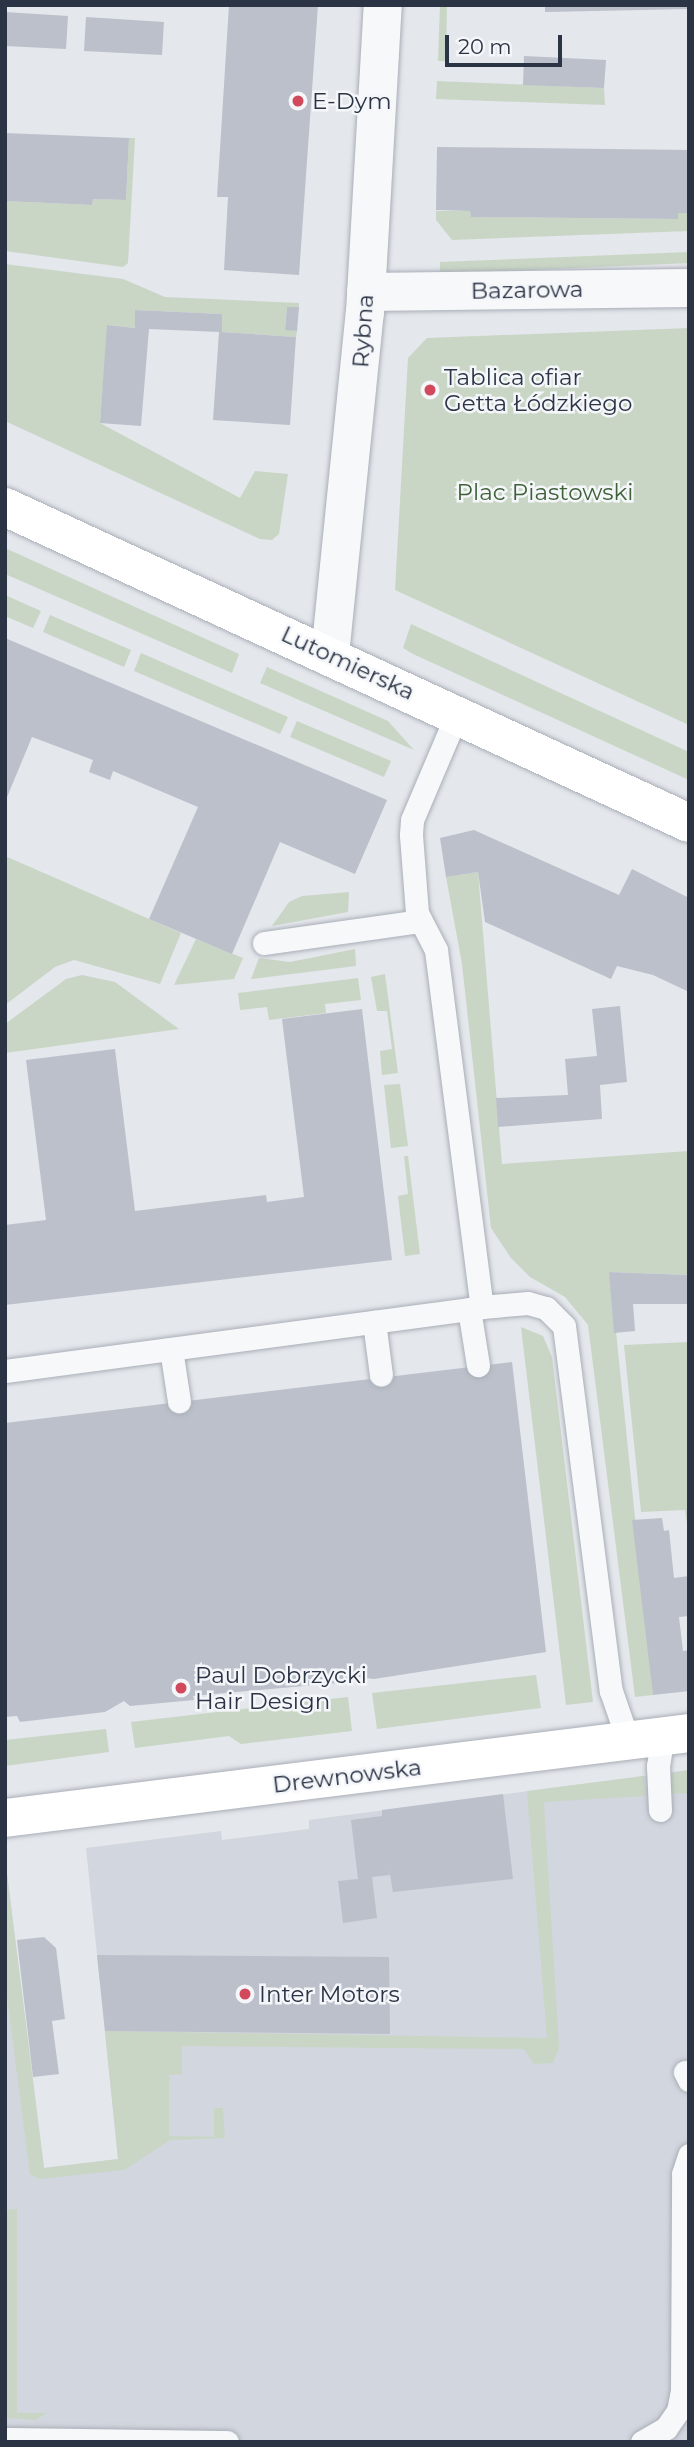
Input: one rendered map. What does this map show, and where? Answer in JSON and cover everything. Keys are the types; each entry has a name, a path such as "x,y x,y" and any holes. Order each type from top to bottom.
{"main road":[{"name":"Lutomierska","path":"5,507 689,823"},
{"name":"Drewnowska","path":"5,1818 662,1736"}],"street":[{"name":"Rybna","path":"330,655 366,292 383,5"},
{"name":"Bazarowa","path":"366,292 689,288"}],"lane":[{"path":"457,714 412,820 420,921 436,950 475,1308 478,1365"},
{"path":"264,943 420,921"},
{"path":"5,1371 475,1308 528,1303 546,1308 564,1326 611,1691 623,1727 662,1736 658,1766 660,1810"},
{"path":"374,1322 382,1376"},
{"path":"172,1349 179,1401"},
{"path":"642,2442 660,2433 678,2411 685,2325 683,2174 689,2155"},
{"path":"5,2439 227,2442"}],"shaded area":[{"path":"689,1770 689,2442 5,2442 5,1858 44,2168 118,2159 86,1848 221,1831 222,1840 309,1829 309,1820"}],"green space":[{"path":"440,5 447,5 446,61 438,61"},
{"path":"437,81 604,88 605,105 436,99"},
{"path":"129,138 135,138 128,263 123,267 5,251 5,201 92,205 93,199 126,200"},
{"path":"436,211 470,211 471,217 678,219 678,213 689,213 689,231 452,240 436,220"},
{"path":"689,252 689,263 440,274 440,262"},
{"path":"5,264 123,279 165,297 299,303 299,307 287,307 285,329 297,331 296,337 222,332 222,314 136,310 135,328 108,325 100,423 240,498 255,471 288,474 279,534 272,540 260,539 5,421"},
{"name":"Plac Piastowski","path":"689,328 689,725 395,590 408,358 427,338"},
{"path":"5,548 239,654 232,673 5,574"},
{"path":"5,595 41,611 33,628 5,616"},
{"path":"50,615 131,650 124,667 43,632"},
{"path":"411,624 689,752 689,780 413,654 403,648"},
{"path":"141,653 288,717 280,734 134,671"},
{"path":"267,667 388,721 414,750 260,683"},
{"path":"297,721 391,761 384,777 290,737"},
{"path":"5,856 181,933 160,984 74,960 55,967 5,1005"},
{"path":"478,872 502,1164 689,1151 689,1275 610,1272 653,1695 635,1697 588,1325 565,1297 530,1277 511,1258 491,1228 462,964 446,877"},
{"path":"349,892 348,912 272,926 289,902 302,896"},
{"path":"196,939 243,958 234,979 174,985"},
{"path":"355,949 356,966 251,979 259,958 290,962"},
{"path":"385,974 398,1073 382,1075 380,1051 392,1049 387,1011 377,1011 371,977"},
{"path":"82,975 115,982 179,1029 5,1053 5,1024 66,979"},
{"path":"358,978 361,1000 325,1004 326,1013 269,1020 267,1007 240,1010 238,993"},
{"path":"400,1084 408,1146 391,1148 384,1085"},
{"path":"404,1156 408,1156 420,1254 405,1256 398,1196 408,1194"},
{"path":"521,1327 543,1336 552,1357 593,1702 566,1705"},
{"path":"689,1342 689,1537 685,1510 641,1512 624,1345"},
{"path":"536,1675 541,1708 377,1729 372,1693"},
{"path":"348,1697 352,1731 241,1744 229,1736 135,1748 131,1722"},
{"path":"106,1729 109,1752 5,1766 5,1740"},
{"path":"689,1770 689,1793 671,1794 671,1773"},
{"path":"644,1776 645,1796 544,1802 559,2048 553,2063 534,2064 524,2049 182,2046 182,2074 169,2075 169,2136 214,2137 214,2108 223,2108 225,2138 170,2140 124,2170 40,2179 30,2174 5,1982 5,1858 44,2168 118,2159 105,2031 547,2038 527,1791"},
{"path":"17,2209 17,2413 46,2413 36,2420 5,2418 5,2210"}],"building":[{"path":"229,5 318,5 299,275 224,270 228,197 217,197"},
{"path":"545,5 689,5 689,9 545,12"},
{"path":"5,12 68,16 66,49 5,46"},
{"path":"86,17 164,22 162,55 84,51"},
{"path":"524,56 606,60 604,88 523,85"},
{"path":"5,133 129,138 126,200 93,199 92,205 5,201"},
{"path":"437,147 689,150 689,213 678,213 678,219 471,217 470,211 436,210"},
{"path":"287,307 299,307 297,331 285,330"},
{"path":"135,310 222,314 222,332 296,337 290,425 213,420 219,332 149,329 141,426 100,423 107,325 135,328"},
{"path":"5,638 387,800 355,874 280,842 232,954 149,919 198,807 113,771 110,780 89,772 93,760 32,737 5,802"},
{"path":"474,830 619,895 632,869 689,898 689,992 653,975 617,966 611,979 485,922 478,872 446,877 440,838"},
{"path":"620,1006 627,1082 600,1085 602,1119 498,1127 496,1098 568,1095 565,1059 597,1056 592,1009"},
{"path":"362,1009 392,1260 5,1305 5,1225 46,1220 26,1060 115,1049 135,1211 266,1195 267,1202 304,1197 282,1019"},
{"path":"609,1272 687,1275 687,1304 633,1304 635,1331 614,1333"},
{"path":"512,1362 546,1652 374,1679 349,1676 348,1682 193,1696 194,1700 130,1706 124,1701 105,1712 20,1722 17,1716 5,1717 5,1423"},
{"path":"662,1518 664,1531 669,1530 674,1578 689,1576 689,1616 679,1617 683,1651 689,1650 689,1691 653,1695 632,1520"},
{"path":"503,1794 513,1879 393,1892 387,1856 390,1875 372,1877 377,1918 343,1923 338,1881 358,1879 351,1820 382,1816 382,1810"},
{"path":"44,1937 56,1948 65,2019 52,2021 59,2074 33,2077 17,1940"},
{"name":"Inter Motors","path":"97,1955 389,1957 390,2034 105,2031"}],"place":[{"name":"E-Dym","path":"298,101"},
{"name":"Tablica ofiar Getta Łódzkiego","path":"430,390"},
{"name":"Paul Dobrzycki Hair Design","path":"181,1688"},
{"name":"Inter Motors","path":"245,1994"}]}
